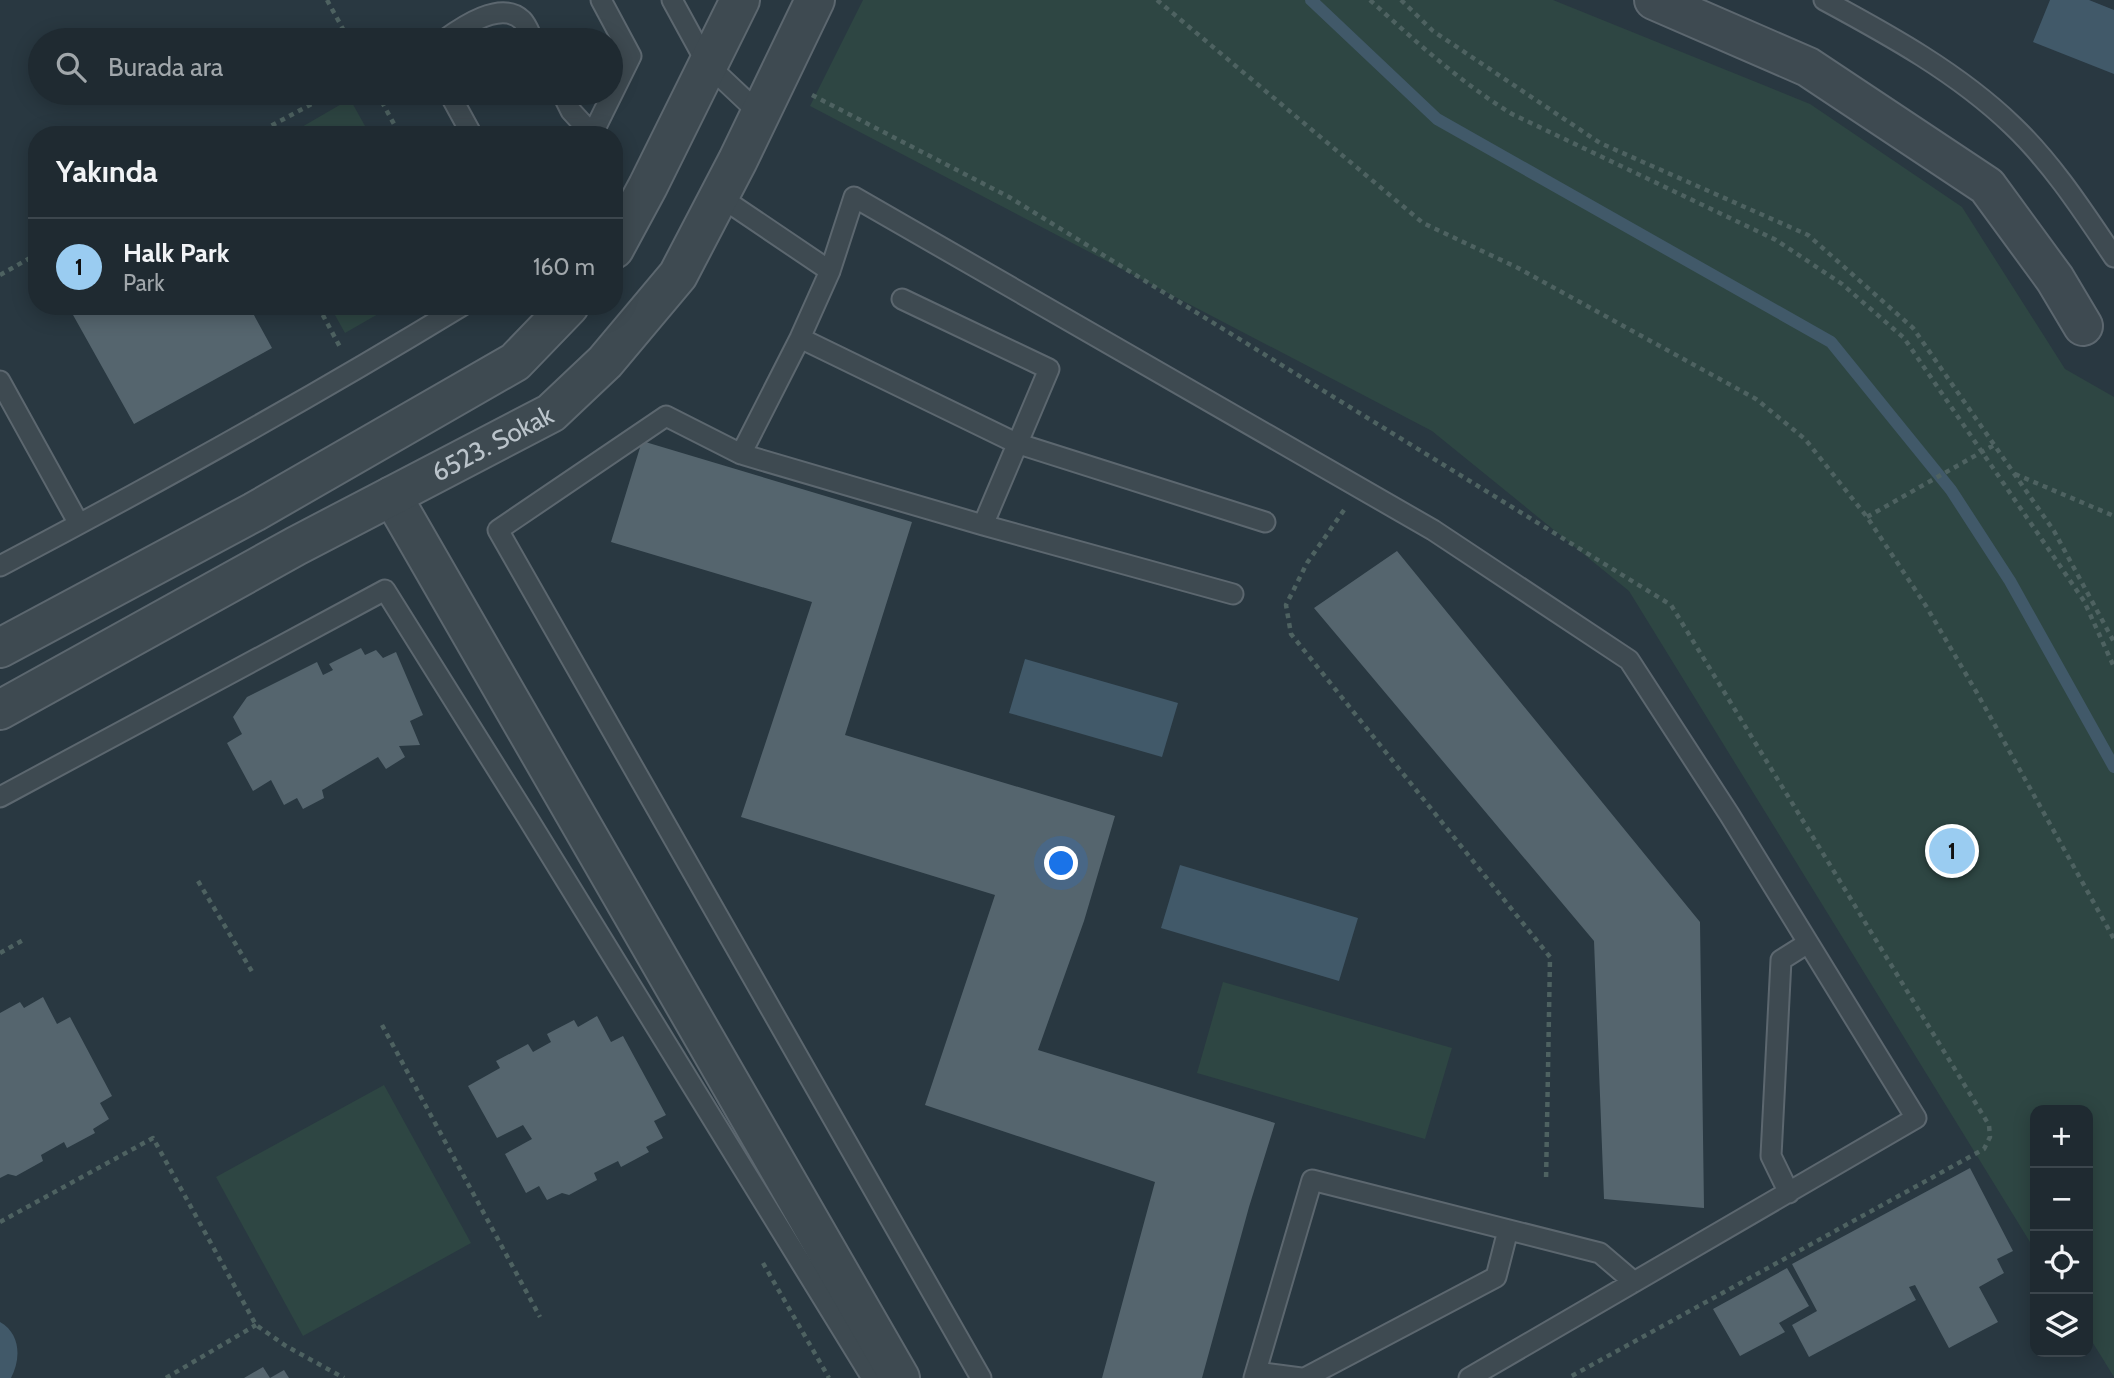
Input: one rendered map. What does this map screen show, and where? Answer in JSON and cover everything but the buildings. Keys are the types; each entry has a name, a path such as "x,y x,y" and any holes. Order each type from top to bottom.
{"street":[{"path":"623,232 740,0"},
{"name":"6523. Sokak","path":"0,710 296,546 551,414 605,362 678,275 815,0"},
{"path":"1654,0 1808,67 1987,186 2054,279 2083,326"},
{"path":"0,648 254,512 514,362 560,315"},
{"path":"392,496 900,1378"}],"lane":[{"path":"601,0 616,28"},
{"path":"672,0 707,64 760,114"},
{"path":"1824,0 1931,63 1973,92 2012,125 2048,164 2114,257"},
{"path":"465,28 495,13 507,13 523,21 527,28"},
{"path":"623,41 631,56 623,72"},
{"path":"456,105 467,126"},
{"path":"568,105 584,126"},
{"path":"596,126 607,105"},
{"path":"719,196 830,271"},
{"path":"741,454 800,338 830,271 854,197 1433,530 1629,660 1729,814 1916,1118 1469,1378"},
{"path":"902,299 1049,369 982,525"},
{"path":"0,566 354,372 447,315"},
{"path":"800,338 1016,443 1265,522"},
{"path":"0,381 79,524"},
{"path":"981,1378 498,530 666,416 741,454 982,525 1233,594"},
{"path":"0,797 384,590 872,1378"},
{"path":"1789,1192 1771,1156 1781,960 1808,943"},
{"path":"1508,1230 1496,1276 1303,1378 1255,1375 1312,1180 1600,1253 1634,1282"}],"path":[{"path":"327,0 342,28"},
{"path":"1157,0 1423,223 1518,268 1756,399 1805,439 1867,517 1926,606 2114,939"},
{"path":"1370,0 1422,48 1471,87 1512,114 1776,240 1842,284 1904,338 2084,601 2114,667"},
{"path":"1401,0 1433,31 1600,143 1808,235 1913,328 2054,531 2114,642"},
{"path":"778,78 1009,197 1671,605 1960,1077 1989,1125 1990,1137 1984,1149 1568,1378"},
{"path":"271,126 310,105"},
{"path":"384,105 395,126"},
{"path":"0,275 28,259"},
{"path":"323,315 354,372"},
{"path":"1867,517 1994,444"},
{"path":"2014,474 2114,516"},
{"path":"1360,488 1307,563 1286,605 1291,634 1549,957 1546,1182"},
{"path":"198,881 254,975"},
{"path":"0,953 25,939"},
{"path":"382,1025 540,1317"},
{"path":"0,1222 153,1138 256,1325 286,1346 344,1378"},
{"path":"166,1378 256,1325"}],"green space":[{"path":"863,0 1553,0 1810,104 1962,207 2065,369 2114,397 2114,1377 2093,1343 2093,1105 2030,1105 2030,1242 1629,591 1432,431 810,106"},
{"path":"340,105 353,105 365,126 304,126"},
{"path":"335,315 376,315 345,333"},
{"path":"1223,982 1452,1048 1425,1139 1197,1073"},
{"path":"384,1085 471,1243 303,1336 216,1177"}],"water":[{"path":"2050,0 2089,0 2114,10 2114,74 2033,42"},
{"path":"1025,659 1178,703 1162,757 1009,713"},
{"path":"1180,865 1358,918 1339,981 1161,928"},
{"path":"0,1322 12,1333 17,1347 11,1378 0,1378"}],"waterway":[{"path":"1311,0 1437,119 1831,342 1951,490 2010,581 2114,767"}],"place":[{"name":"Halk Park","path":"1952,851"}]}
